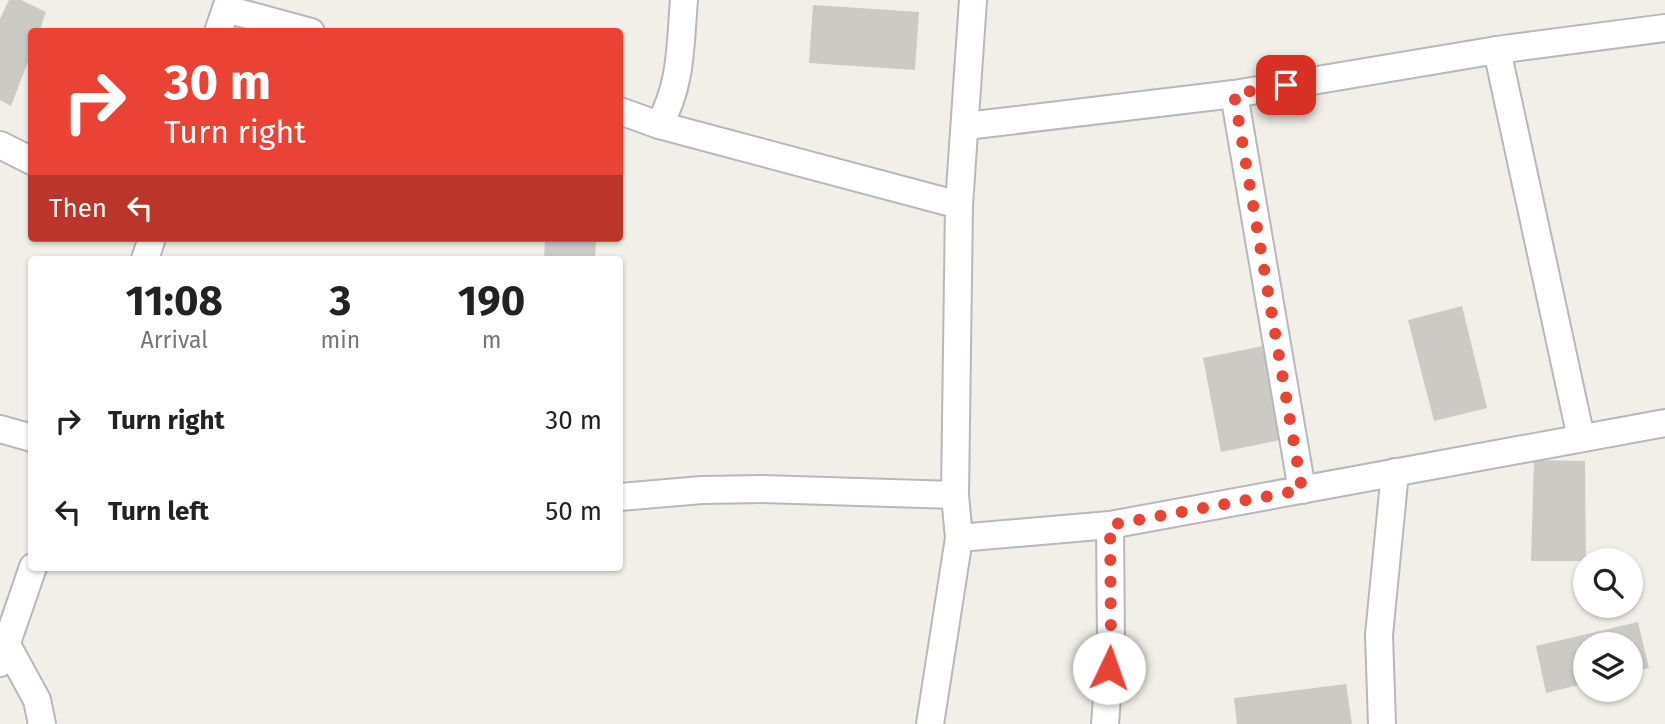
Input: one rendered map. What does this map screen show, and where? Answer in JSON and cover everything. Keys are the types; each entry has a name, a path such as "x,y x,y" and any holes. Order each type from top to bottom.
{"street":[{"path":"659,125 670,106 678,82 684,0"},
{"path":"930,724 959,538 955,495 959,205 973,0"},
{"path":"224,13 293,28"},
{"path":"966,126 1234,94 1497,50 1665,28"},
{"path":"1497,50 1581,438"},
{"path":"1234,94 1302,490"},
{"path":"623,112 659,125 959,205"},
{"path":"0,145 28,159"},
{"path":"959,538 1110,525 1665,423"},
{"path":"0,429 28,437"},
{"path":"1382,724 1379,635 1395,472"},
{"path":"623,498 702,490 762,489 955,495"},
{"path":"1105,724 1111,644 1110,525"},
{"path":"32,571 3,654 37,700 42,724"}],"building":[{"path":"9,0 21,0 46,12 40,28 28,28 28,61 11,106 0,100 0,19"},
{"path":"813,5 919,12 915,70 809,63"},
{"path":"545,242 596,242 595,256 544,256"},
{"path":"1462,306 1487,408 1434,421 1408,320"},
{"path":"1263,346 1280,440 1221,452 1203,358"},
{"path":"1534,460 1585,461 1586,548 1573,548 1573,561 1531,561"},
{"path":"1638,622 1640,632 1596,632"},
{"path":"1573,637 1573,686 1546,693 1536,646"},
{"path":"1643,643 1649,668 1643,670"},
{"path":"1346,684 1352,724 1237,724 1234,698"}],"route":[{"path":"1109,668 1110,525 1302,490 1234,94 1286,85"}]}
